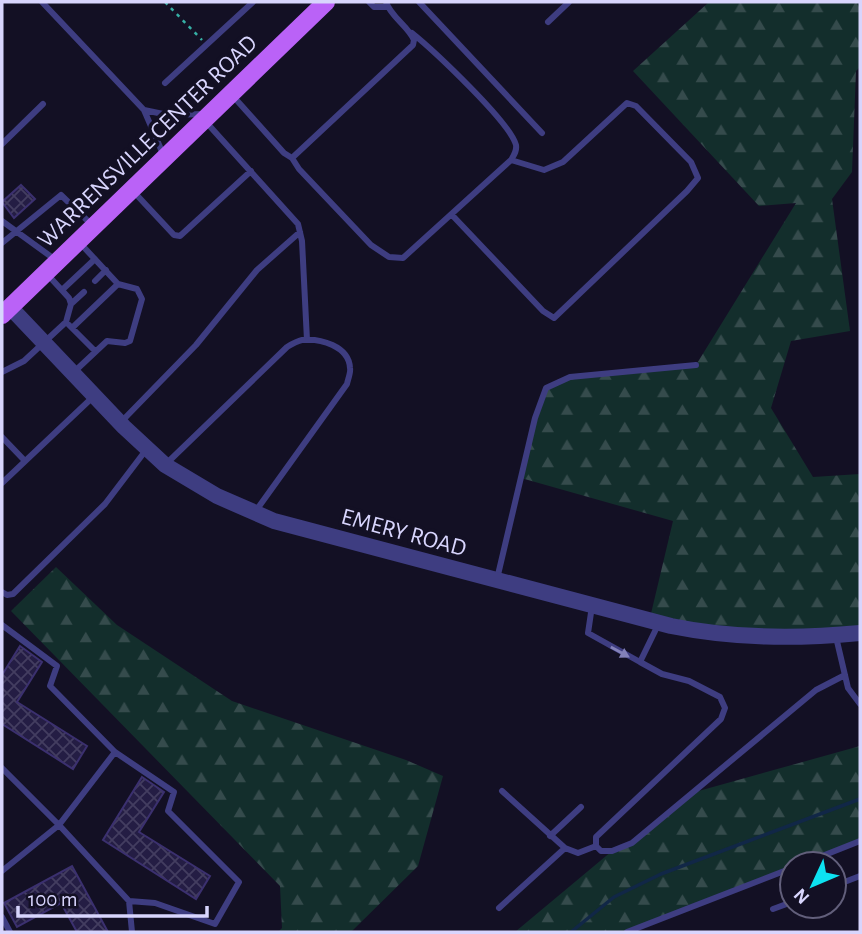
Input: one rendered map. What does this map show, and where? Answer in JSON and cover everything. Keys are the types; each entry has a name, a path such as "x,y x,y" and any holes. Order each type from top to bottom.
{"main road":[{"name":"WARRENSVILLE CENTER ROAD","path":"6,311 326,2"}],"street":[{"name":"EMERY ROAD","path":"6,311 44,343 120,423 165,465 217,496 254,513 288,525 658,624 743,636 792,638 860,633"}],"lane":[{"path":"42,2 144,110 165,157"},
{"path":"166,83 253,2"},
{"path":"230,94 371,245 389,257 404,258 511,160 517,150 516,143 503,123 439,55 410,32 387,4 374,7 369,2"},
{"path":"548,22 569,2"},
{"path":"421,3 542,133"},
{"path":"292,158 413,45 410,32"},
{"path":"452,215 544,311 554,318 698,178 691,162 636,106 627,103 563,162 544,170 511,160"},
{"path":"2,144 43,104"},
{"path":"144,110 168,115 207,117 251,172 298,224 307,340"},
{"path":"131,190 174,235 180,236 251,172"},
{"path":"2,243 61,195 93,227"},
{"path":"2,221 17,231 51,267 71,304"},
{"path":"120,423 196,345 257,270 300,232"},
{"path":"73,373 107,341 125,343 132,336 142,299 137,289 118,284 78,241"},
{"path":"62,290 96,259"},
{"path":"95,281 106,270"},
{"path":"72,328 118,284"},
{"path":"2,372 24,361 66,322 71,304 84,292"},
{"path":"66,322 95,351"},
{"path":"165,465 287,347 300,340 338,347 350,367 346,384 254,513"},
{"path":"497,581 535,418 545,388 570,377 696,365"},
{"path":"2,483 94,396"},
{"path":"2,437 25,461"},
{"path":"2,592 6,595 13,594 105,505 147,449"},
{"path":"592,606 588,633 662,674 689,681 720,697 725,708 721,719 596,837 596,846 601,851 612,851 632,843 816,690 845,675"},
{"path":"640,662 658,624"},
{"path":"2,625 57,666 50,686 115,752 174,792 168,811 239,882 215,924 155,903 129,901"},
{"path":"835,635 848,688 860,704"},
{"path":"2,871 59,825 115,752"},
{"path":"2,768 129,901 132,932"},
{"path":"502,791 565,848 578,853 596,846"},
{"path":"550,836 581,807"},
{"path":"839,850 860,842"},
{"path":"499,908 565,848"},
{"path":"627,932 778,873"},
{"path":"772,909 778,907"},
{"path":"2,917 10,932"}],"path":[{"path":"165,2 202,40"}],"green space":[{"path":"709,2 860,2 860,67 856,71 852,172 832,199 850,331 791,341 771,408 813,477 860,474 860,633 819,637 649,622 673,521 521,478 546,388 570,377 696,365 796,203 759,206 633,71"},
{"path":"56,567 117,625 232,701 406,760 443,776 418,866 351,932 278,932 282,928 280,886 11,611"},
{"path":"860,746 860,841 837,850 778,850 778,873 627,932 515,932 612,851 632,843 695,792"}],"building":[{"path":"21,185 35,199 14,218 2,202"},
{"path":"20,646 42,662 17,702 87,746 73,769 2,724 2,675"},
{"path":"142,777 164,792 139,832 210,876 196,899 103,840"},
{"path":"72,866 108,932 77,932 61,903 17,927 4,903"}],"waterway":[{"path":"571,932 614,897 661,874 860,799"}]}
